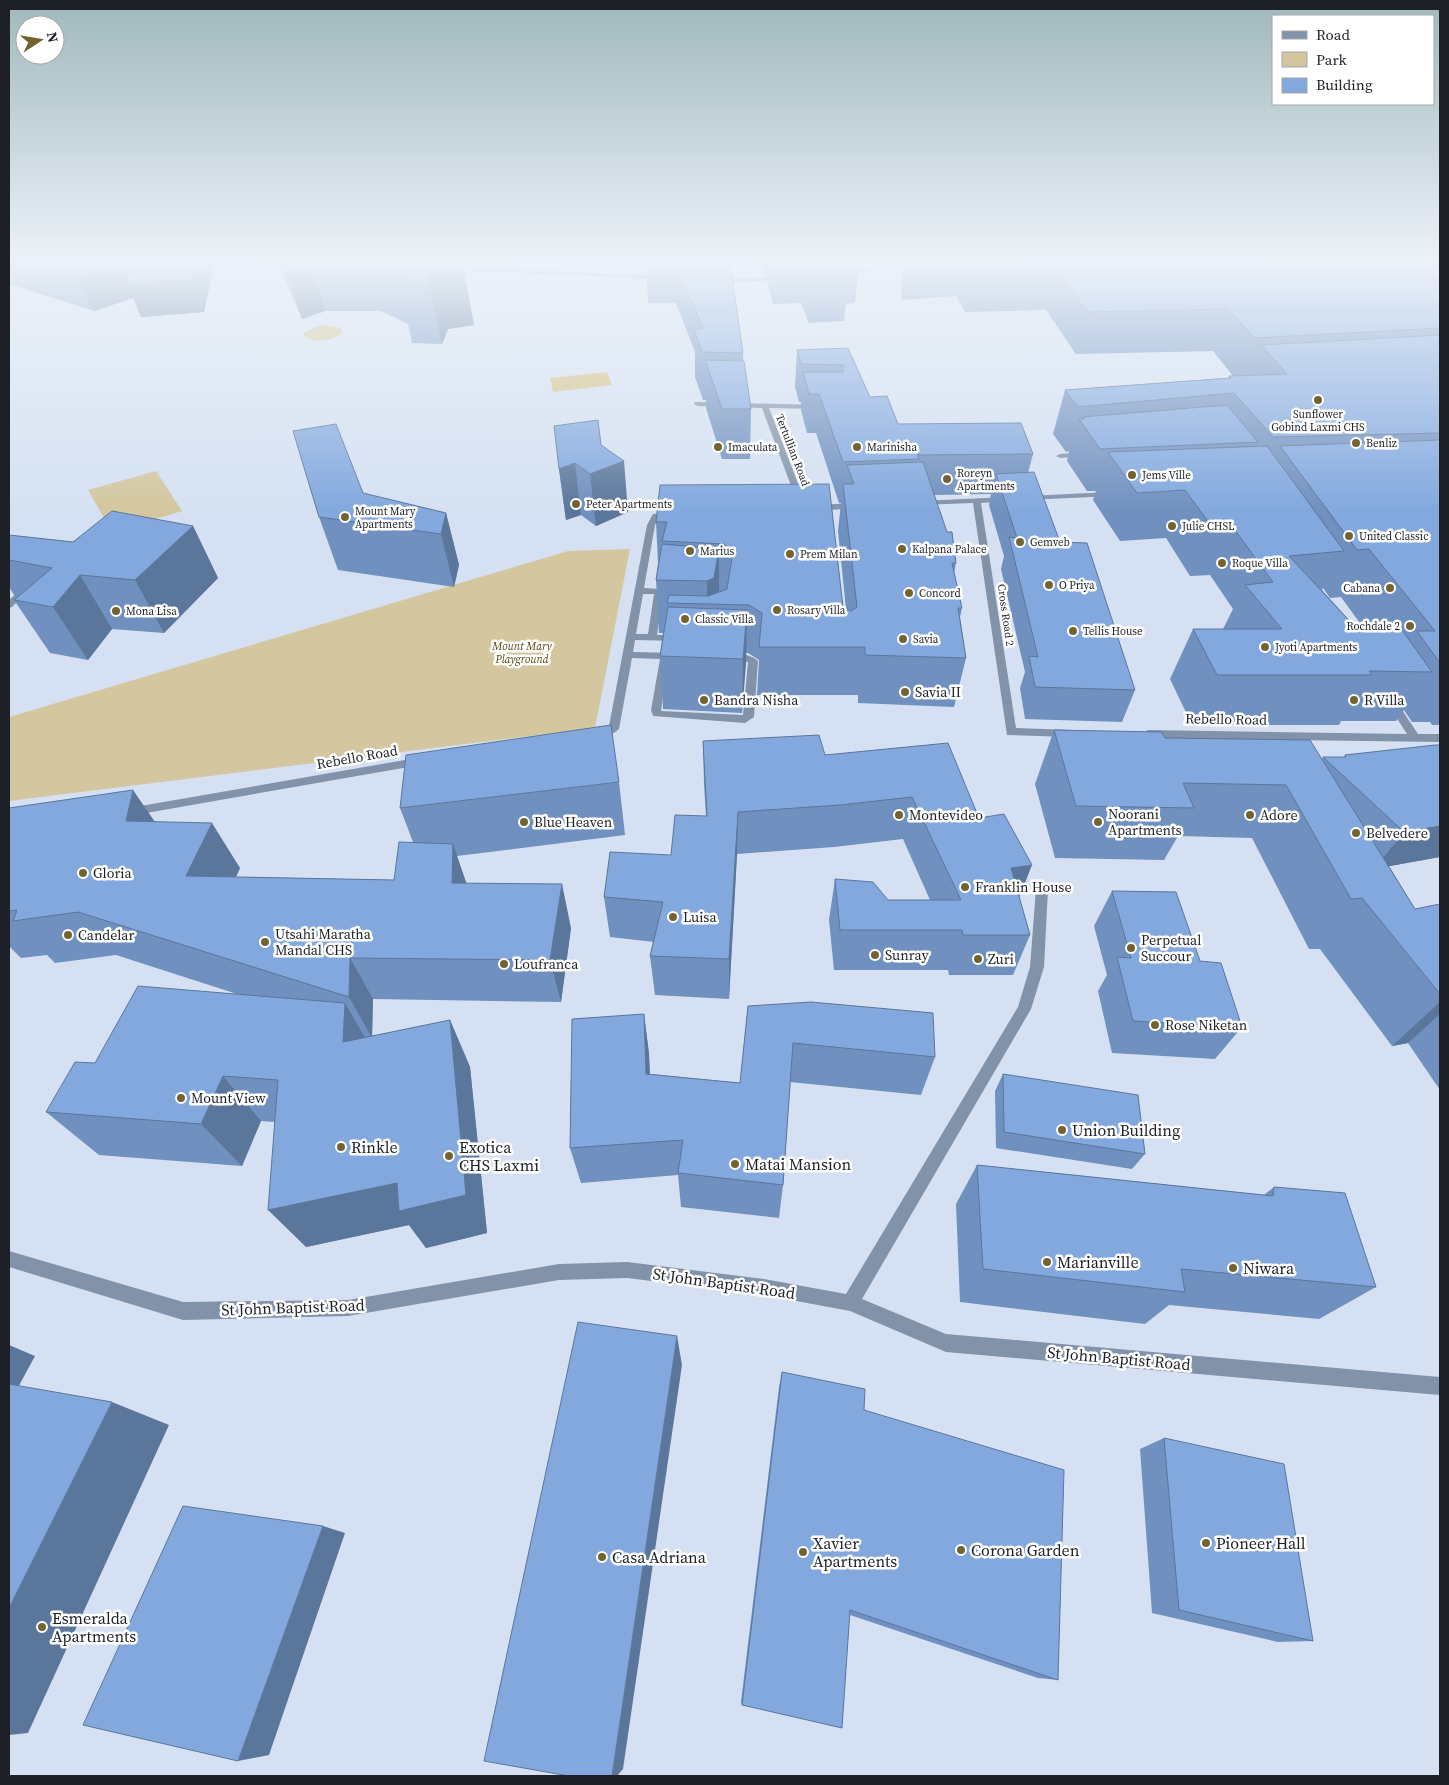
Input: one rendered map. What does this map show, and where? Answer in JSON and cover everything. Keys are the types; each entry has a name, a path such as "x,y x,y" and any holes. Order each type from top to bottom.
{"street":[{"name":"Tertullian Road","path":"698,404 765,406 803,508 830,512 868,505"},
{"path":"765,406 827,407"},
{"path":"1060,456 1098,452"},
{"path":"908,504 1116,494"},
{"name":"Cross Road 2","path":"977,501 1011,732 1080,733"},
{"path":"585,734 614,729 651,526 656,516 684,514"},
{"path":"9,604 32,583"},
{"path":"639,591 687,593"},
{"path":"652,638 659,592"},
{"path":"631,637 690,639"},
{"path":"628,655 683,657"},
{"path":"664,656 657,714 745,719 749,717 753,661 747,658 720,658"},
{"path":"1386,695 1414,736"},
{"name":"Rebello Road","path":"1139,733 1414,736 1440,738"},
{"name":"Rebello Road","path":"115,814 431,760"},
{"path":"850,1303 1024,1009 1037,967 1042,889"},
{"name":"St John Baptist Road","path":"9,1258 183,1311 348,1308 559,1272 627,1270 764,1287 850,1303 946,1343 1440,1386"}],"green space":[{"path":"156,471 182,511 112,532 88,490"},
{"name":"Mount Mary Playground","path":"630,549 595,728 9,801 9,717 568,551"}],"shaded area":[{"path":"607,372 612,385 553,392 550,378"}],"building":[{"path":"700,345 742,345 743,353 702,352"},
{"path":"1261,345 1440,345 1440,433 1273,437 1234,393 1078,407 1065,390 1231,378 1229,376 1287,374"},
{"path":"848,348 870,397 887,396 898,424 1021,423 1033,454 917,455 919,459 843,462 819,394 809,394 803,372 843,372 844,367 843,365 801,364 797,350"},
{"path":"705,360 744,361 751,409 722,409"},
{"path":"1227,405 1258,442 1100,449 1079,419 1084,419 1083,417"},
{"path":"598,420 601,445 624,461 590,474 575,463 559,469 554,426"},
{"path":"336,424 363,493 446,513 441,534 319,517 293,431"},
{"path":"1440,440 1440,663 1417,631 1435,631 1369,549 1357,550 1280,446"},
{"path":"1267,446 1344,551 1289,556 1358,630 1402,630 1432,672 1369,671 1372,675 1217,675 1193,629 1282,629 1245,585 1273,582 1232,526 1212,527 1185,490 1137,493 1108,452"},
{"path":"923,462 947,532 952,532 956,563 952,563 962,608 958,608 966,658 865,655 865,647 759,647 762,613 749,605 667,603 669,595 708,596 727,589 733,552 724,544 662,541 667,522 656,522 660,485 829,484 843,607 851,611 857,607 843,484 854,484 847,465"},
{"path":"1034,472 1060,542 1087,543 1135,690 1035,687 1029,656 1038,657 1009,537 1017,538 996,474"},
{"path":"112,511 193,526 135,580 80,575 53,607 14,600 52,568 9,560 9,535 73,542"},
{"path":"662,544 719,549 714,578 707,581 656,580"},
{"path":"668,607 747,610 743,659 660,656"},
{"path":"611,725 619,782 400,808 406,755"},
{"path":"1054,730 1162,732 1165,738 1310,740 1415,909 1440,904 1440,994 1362,898 1351,899 1286,785 1183,783 1194,808 1076,806"},
{"path":"819,735 825,755 948,743 979,818 1004,814 1032,865 1011,868 1030,935 963,935 962,930 840,930 835,879 873,882 888,900 961,900 912,797 840,805 738,812 729,959 650,956 663,902 604,897 610,852 671,855 675,815 707,816 703,741"},
{"path":"1440,745 1440,826 1404,832 1323,757 1346,757 1345,755"},
{"path":"133,790 126,821 212,823 186,876 394,880 399,842 453,844 452,883 562,884 550,960 350,958 349,997 78,912 13,921 17,910 9,911 9,808"},
{"path":"1112,891 1176,892 1200,961 1221,963 1242,1027 1133,1021 1117,957 1131,958"},
{"path":"138,986 345,1003 343,1042 450,1020 466,1195 399,1211 397,1183 268,1210 278,1080 223,1076 201,1124 46,1112 75,1062 95,1063"},
{"path":"811,1002 933,1013 935,1057 793,1043 783,1185 678,1173 683,1140 570,1148 572,1019 644,1014 646,1074 740,1083 748,1006"},
{"name":"Union Building","path":"1003,1074 1138,1095 1145,1154 1004,1132"},
{"path":"977,1165 1273,1196 1274,1187 1345,1193 1376,1287 1181,1269 1185,1292 983,1269"},
{"name":"Casa Adriana","path":"578,1322 677,1336 612,1776 569,1776 484,1761"},
{"path":"782,1372 865,1389 864,1410 1064,1470 1058,1680 850,1610 842,1728 742,1705"},
{"path":"9,1384 112,1402 9,1608"},
{"name":"Pioneer Hall","path":"1164,1438 1284,1464 1313,1641 1179,1610"},
{"path":"183,1506 323,1526 238,1761 83,1725"}],"place":[{"name":"Sunflower Gobind Laxmi CHS","path":"1318,400"},
{"name":"Benliz","path":"1356,443"},
{"name":"Imaculata","path":"718,447"},
{"name":"Marinisha","path":"857,447"},
{"name":"Jems Ville","path":"1132,475"},
{"name":"Roreyn Apartments","path":"947,479"},
{"name":"Peter Apartments","path":"576,504"},
{"name":"Mount Mary Apartments","path":"345,517"},
{"name":"Julie CHSL","path":"1172,526"},
{"name":"United Classic","path":"1349,536"},
{"name":"Gemveb","path":"1020,542"},
{"name":"Kalpana Palace","path":"902,549"},
{"name":"Marius","path":"690,551"},
{"name":"Prem Milan","path":"790,554"},
{"name":"Roque Villa","path":"1222,563"},
{"name":"O Priya","path":"1049,585"},
{"name":"Cabana","path":"1390,588"},
{"name":"Concord","path":"909,593"},
{"name":"Rosary Villa","path":"777,610"},
{"name":"Mona Lisa","path":"116,611"},
{"name":"Classic Villa","path":"685,619"},
{"name":"Rochdale 2","path":"1410,626"},
{"name":"Tellis House","path":"1073,631"},
{"name":"Savia","path":"903,639"},
{"name":"Jyoti Apartments","path":"1265,647"},
{"name":"Savia II","path":"905,692"},
{"name":"Bandra Nisha","path":"704,700"},
{"name":"R Villa","path":"1354,700"},
{"name":"Montevideo","path":"899,815"},
{"name":"Adore","path":"1250,815"},
{"name":"Blue Heaven","path":"524,822"},
{"name":"Noorani Apartments","path":"1098,822"},
{"name":"Belvedere","path":"1356,833"},
{"name":"Gloria","path":"83,873"},
{"name":"Franklin House","path":"965,887"},
{"name":"Luisa","path":"673,917"},
{"name":"Candelar","path":"68,935"},
{"name":"Utsahi Maratha Mandal CHS","path":"265,942"},
{"name":"Perpetual Succour","path":"1131,948"},
{"name":"Sunray","path":"875,955"},
{"name":"Zuri","path":"978,959"},
{"name":"Loufranca","path":"504,964"},
{"name":"Rose Niketan","path":"1155,1025"},
{"name":"Mount View","path":"181,1098"},
{"name":"Union Building","path":"1062,1130"},
{"name":"Rinkle","path":"341,1147"},
{"name":"Exotica CHS Laxmi","path":"449,1156"},
{"name":"Matai Mansion","path":"735,1164"},
{"name":"Marianville","path":"1047,1262"},
{"name":"Niwara","path":"1233,1268"},
{"name":"Pioneer Hall","path":"1206,1543"},
{"name":"Corona Garden","path":"961,1550"},
{"name":"Xavier Apartments","path":"803,1552"},
{"name":"Casa Adriana","path":"602,1557"},
{"name":"Esmeralda Apartments","path":"42,1627"}]}
